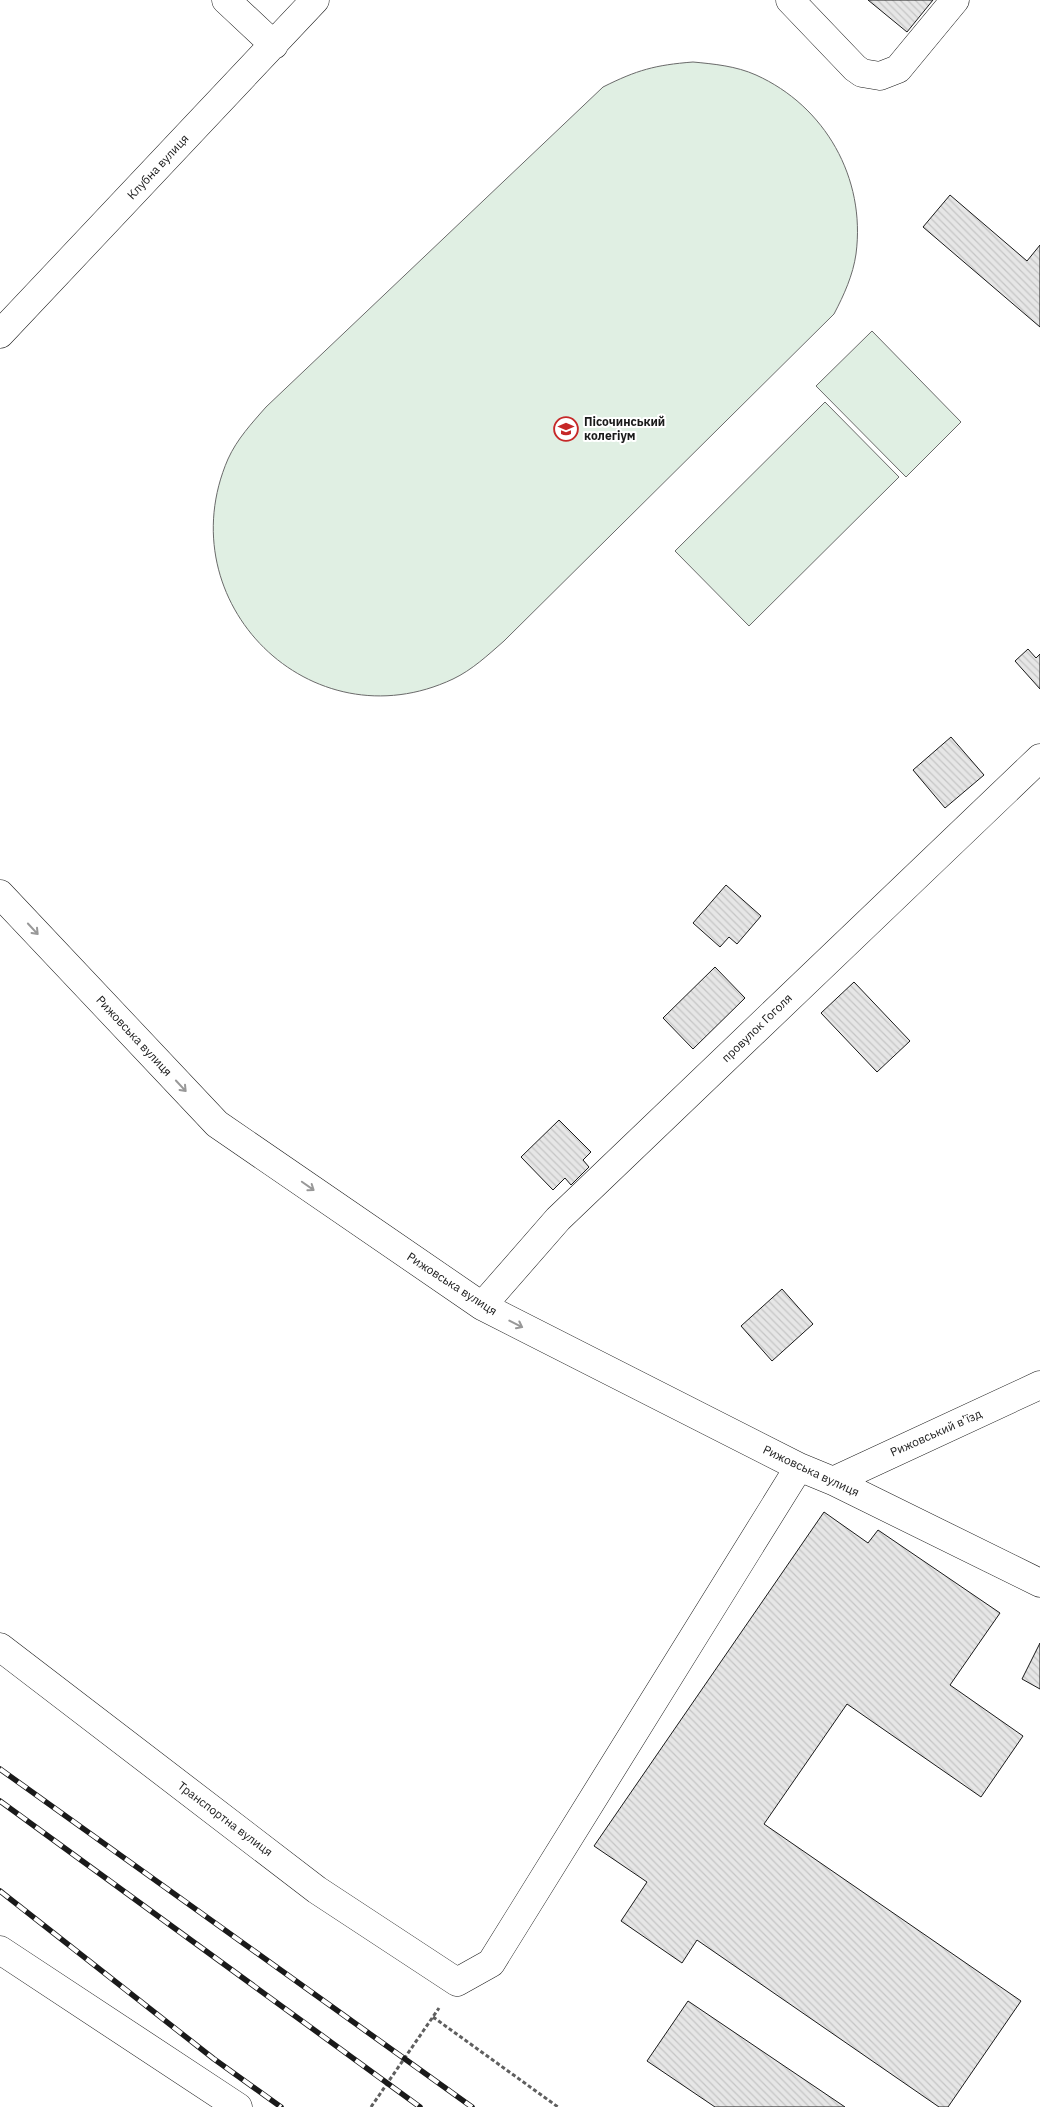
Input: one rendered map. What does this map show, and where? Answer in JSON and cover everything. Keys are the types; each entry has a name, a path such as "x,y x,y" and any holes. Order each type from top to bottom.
{"street":[{"path":"226,0 274,45"},
{"name":"Клубна вулиця","path":"0,334 315,0"},
{"path":"790,0 855,68 862,73 880,76 898,69 955,0"},
{"name":"провулок Гоголя","path":"482,1306 558,1219 1040,758"},
{"name":"Рижовська вулиця","path":"0,894 217,1124 482,1306 798,1467 833,1480 1040,1584"},
{"name":"Рижовський в’їзд","path":"833,1480 1040,1385"},
{"path":"457,1982 491,1963 798,1467"},
{"name":"Транспортна вулиця","path":"0,1647 317,1890 457,1982"},
{"path":"0,1950 238,2107"}],"path":[{"path":"371,2107 457,1982"},
{"path":"433,2017 558,2107"}],"green space":[{"path":"693,62 741,69 781,88 802,105 821,125 836,148 847,172 854,198 857,226 856,254 853,270 834,314 504,641 467,671 453,679 400,695 349,693 303,677 264,648 235,609 217,563 214,512 228,459 236,445 266,407 603,87 646,69"},
{"path":"872,331 961,422 906,477 816,386"},
{"path":"825,402 899,477 749,626 675,551"}],"building":[{"path":"868,0 933,0 907,32"},
{"path":"950,195 1027,261 1040,245 1040,327 923,227"},
{"path":"1028,649 1036,658 1040,654 1040,689 1015,661"},
{"path":"951,737 984,775 945,808 913,770"},
{"path":"726,885 761,916 737,944 729,937 720,947 693,923"},
{"path":"715,967 745,998 693,1049 663,1018"},
{"path":"854,982 910,1041 877,1072 821,1013"},
{"path":"559,1120 591,1152 583,1160 589,1167 571,1185 565,1178 553,1190 521,1157"},
{"path":"782,1289 813,1324 772,1361 741,1326"},
{"path":"824,1512 868,1543 878,1530 1000,1613 950,1685 1023,1736 981,1797 847,1704 764,1824 1021,2001 948,2107 939,2107 697,1940 682,1963 621,1921 647,1882 594,1846"},
{"path":"1040,1643 1040,1689 1022,1679"},
{"path":"688,2001 845,2107 715,2107 647,2061"}],"railway":[{"path":"0,1769 472,2107"},
{"path":"0,1801 420,2107"},
{"path":"0,1891 214,2059 281,2107"}],"place":[{"name":"Пісочинський колегіум","path":"566,429"}]}
